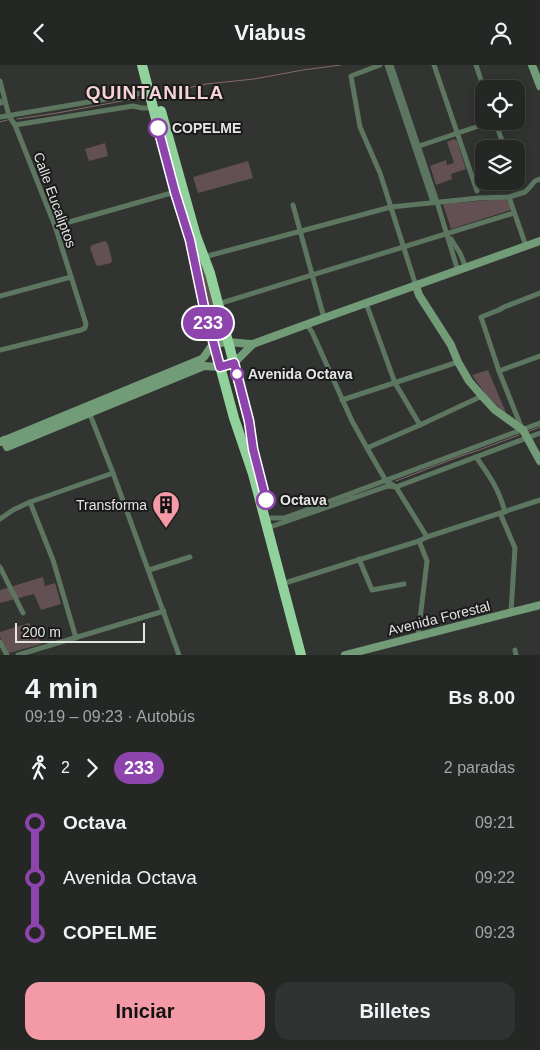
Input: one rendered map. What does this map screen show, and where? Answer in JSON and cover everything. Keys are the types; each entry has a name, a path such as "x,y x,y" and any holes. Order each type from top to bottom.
{"highway":[{"path":"142,65 175,192 190,240 213,347 228,357 249,421 257,464 308,655"},
{"path":"149,65 196,236 210,273 228,357 234,418 253,473 302,655"}],"main road":[{"path":"532,65 540,84"},
{"path":"4,443 88,409 228,357 253,344 306,324 540,242"},
{"path":"416,286 452,345 469,381 495,410 522,430 540,461"},
{"path":"228,357 253,344"},
{"path":"88,409 198,360 205,356 213,347"},
{"name":"Avenida Forestal","path":"345,655 540,605"}],"street":[{"path":"380,65 351,76 360,127 380,173 416,286"},
{"path":"387,65 417,147"},
{"path":"391,65 435,202 462,269"},
{"path":"434,65 476,191"},
{"path":"476,65 481,80"},
{"name":"Calle Eucaliptos","path":"0,81 9,116 15,125 55,226 86,324 85,328 81,330 0,350"},
{"path":"0,117 149,92"},
{"path":"15,125 133,105 142,108 153,107"},
{"path":"417,147 475,128"},
{"path":"204,257 391,207 479,198 509,197 525,192 535,181 540,179"},
{"path":"55,226 175,192"},
{"path":"509,197 526,246"},
{"path":"293,205 324,318"},
{"path":"218,304 514,213"},
{"path":"0,296 71,277"},
{"path":"522,430 481,317 540,293"},
{"path":"366,303 395,383 420,425"},
{"path":"306,324 312,332 342,400 367,448 386,481 396,487 427,537"},
{"path":"500,371 540,356"},
{"path":"342,400 458,361"},
{"path":"367,448 482,396"},
{"path":"88,409 179,655"},
{"path":"272,522 540,423"},
{"path":"272,522 388,486 396,487 526,438 539,435"},
{"path":"476,457 491,477 502,499 503,513 515,548 510,612"},
{"path":"0,519 30,502 113,473"},
{"path":"288,583 540,500"},
{"path":"30,502 53,560 76,638"},
{"path":"418,636 427,561 419,541"},
{"path":"149,570 190,557"},
{"path":"359,559 372,590 404,584"},
{"path":"0,567 23,613"},
{"path":"18,655 164,611"},
{"path":"0,642 7,655"}],"shaded area":[{"path":"454,139 457,141 466,169 451,174 452,179 436,185 430,166 446,160 447,165 454,163 447,142"},
{"path":"105,143 108,156 89,161 85,149"},
{"path":"248,161 253,178 198,193 193,177"},
{"path":"505,199 509,202 511,210 451,229 443,204"},
{"path":"105,241 108,244 112,260 111,263 99,266 96,265 90,248 92,245"},
{"path":"201,256 225,339 218,341 208,315 197,257"},
{"path":"488,370 507,415 486,395 472,375"},
{"path":"43,577 45,586 55,583 61,604 41,610 34,594 0,603 0,590"},
{"path":"29,623 42,644 9,653 0,637 0,632"}],"waterway":[{"path":"164,93 206,84 254,79 341,65"},
{"path":"17,119 138,98"},
{"path":"0,122 7,120"},
{"path":"527,432 540,427"},
{"path":"396,481 519,435"},
{"path":"348,497 356,495"}],"bus line":[{"name":"233","path":"158,128 190,240 204,307 220,367 234,363 266,500"}],"place":[{"name":"COPELME","path":"158,128"},
{"name":"Avenida Octava","path":"237,374"},
{"name":"Octava","path":"266,500"},
{"name":"Transforma","path":"166,529"}],"district":[{"name":"QUINTANILLA","path":"155,92"}]}
